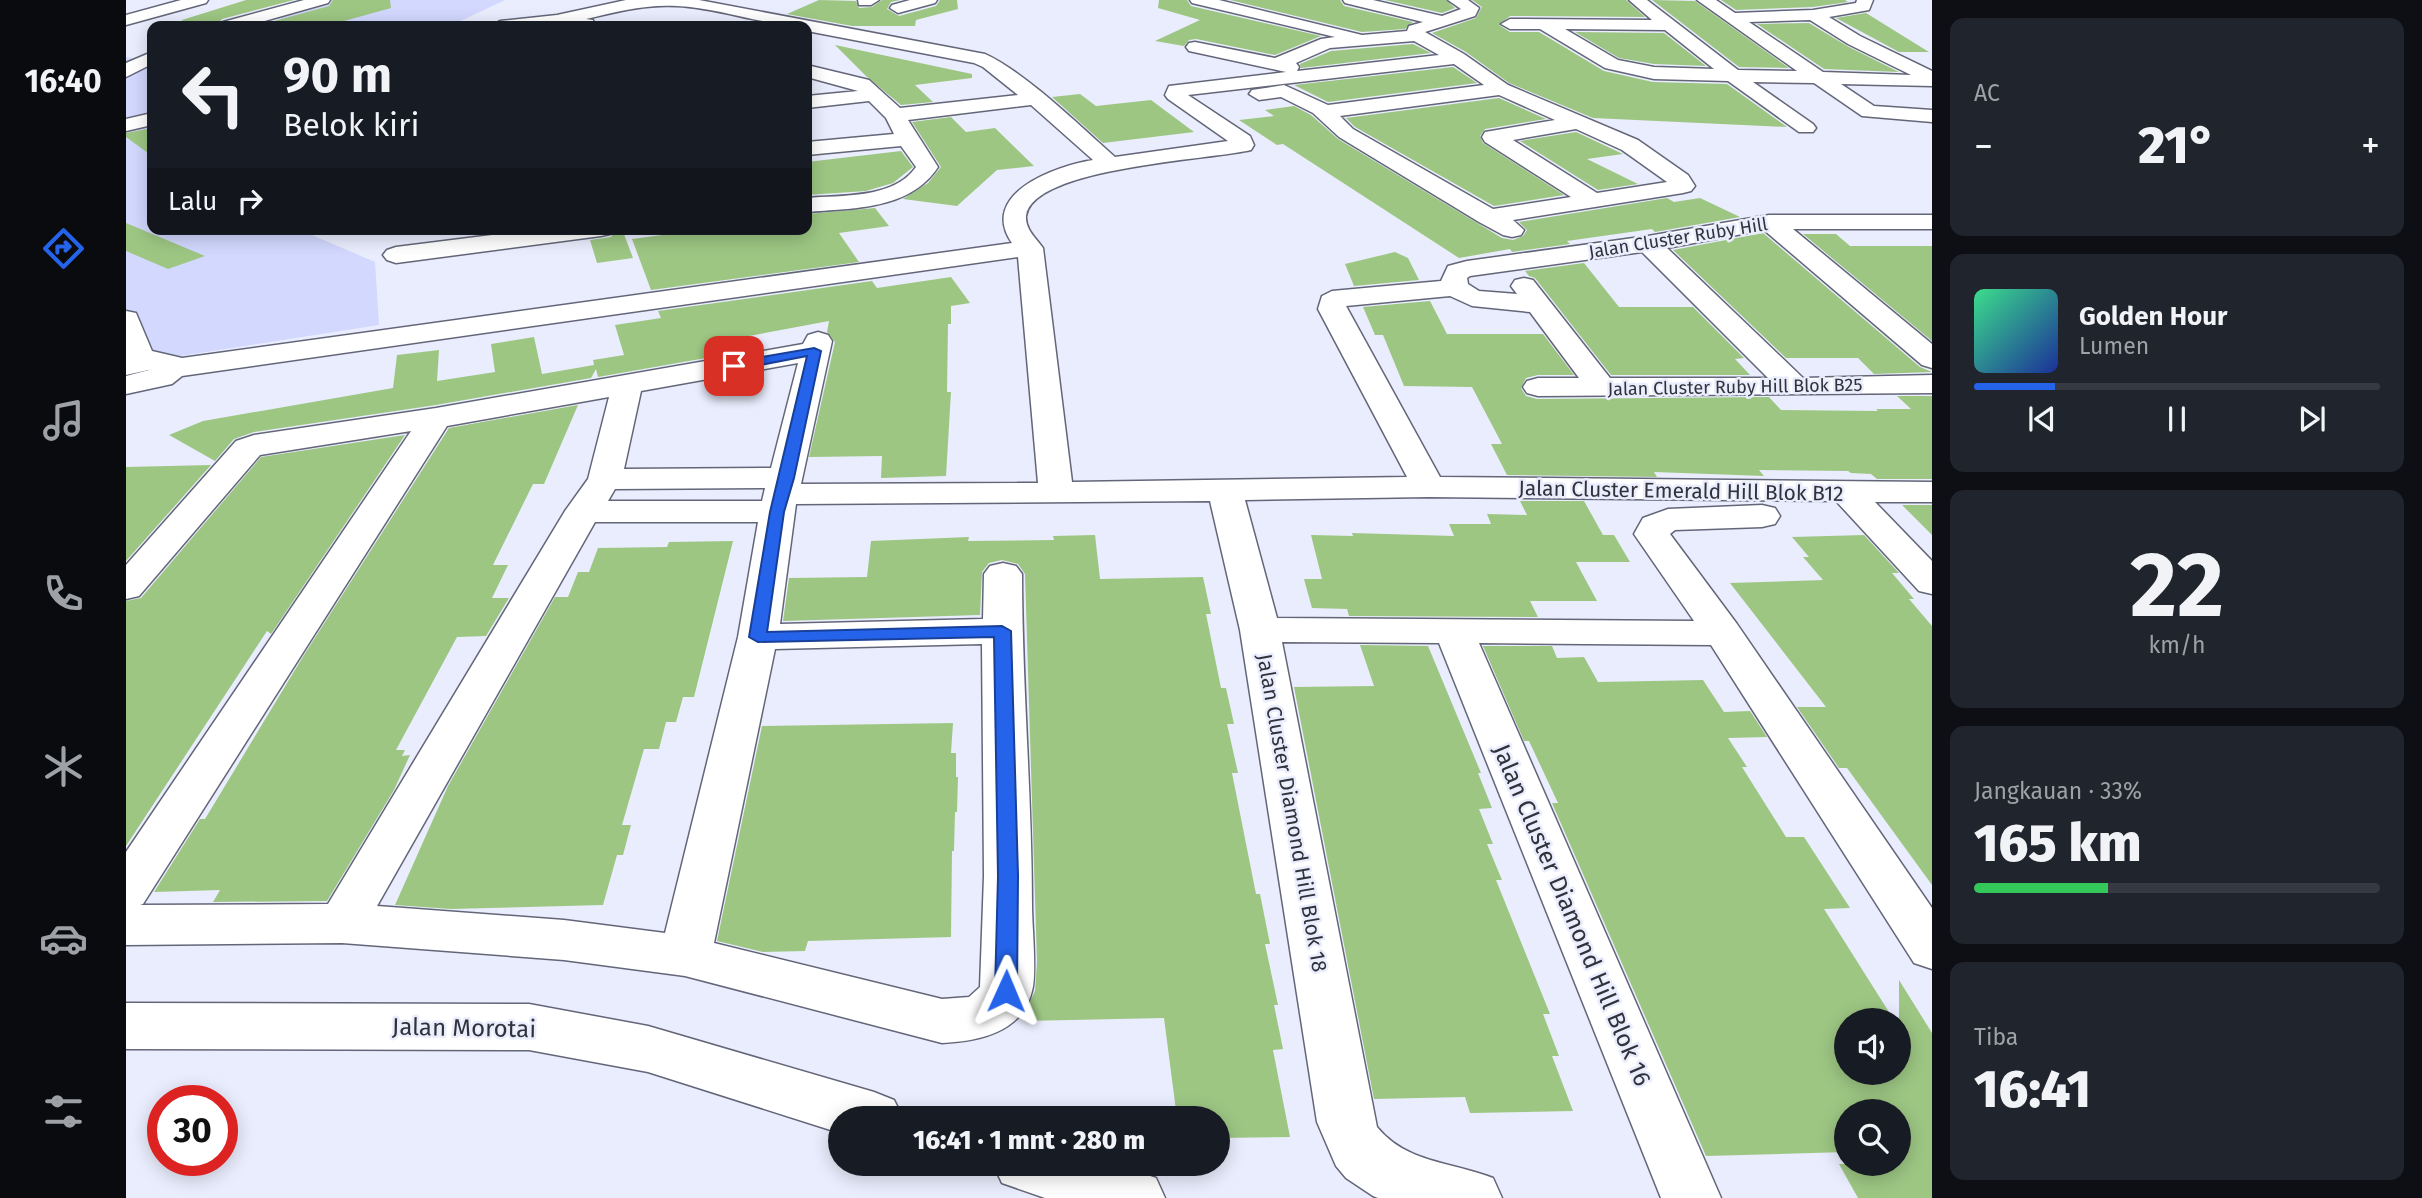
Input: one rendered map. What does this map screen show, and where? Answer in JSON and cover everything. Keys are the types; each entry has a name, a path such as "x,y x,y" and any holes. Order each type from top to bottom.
{"street":[{"path":"126,20 200,0"},
{"path":"247,21 322,0"},
{"path":"898,8 929,0"},
{"path":"1198,0 1243,18 1273,8 1366,38"},
{"path":"1351,0 1439,20"},
{"path":"1417,35 1415,31 1418,27 1469,12 1471,8 1456,0"},
{"path":"1705,0 1869,112 1932,116"},
{"path":"1546,26 1614,65 1660,73 1928,81 1927,75 1780,0"},
{"path":"1731,18 1813,15 1855,10 1863,7 1866,0"},
{"path":"521,21 561,19 635,3 678,1 784,21"},
{"path":"1522,7 1644,5 1806,128"},
{"path":"497,21 513,7"},
{"path":"561,19 571,21"},
{"path":"1510,24 1668,25"},
{"path":"812,26 979,58 990,63 1109,163"},
{"path":"1277,79 1322,44 1417,35 1458,58 1501,89 1630,145 1680,180 1683,186 1488,217"},
{"path":"1220,37 1195,47 1277,79 1324,112 1346,133 1528,240"},
{"path":"1056,493 1030,248 1015,228 1013,218 1015,210 1027,196 1035,188 1058,176 1109,163 1243,145 1242,141 1186,103 1174,91 1458,58"},
{"path":"126,71 147,60"},
{"path":"812,72 858,82 895,115 907,139 926,163 926,171 917,183 888,195 812,204"},
{"path":"1324,112 1501,89"},
{"path":"812,101 871,95"},
{"path":"895,115 1035,99"},
{"path":"126,125 147,121"},
{"path":"1580,122 1493,136 1593,200"},
{"path":"815,148 907,139"},
{"path":"1769,222 1932,359"},
{"name":"Jalan Cluster Ruby Hill","path":"1455,288 1454,278 1457,272 1648,244 1769,222 1932,222"},
{"path":"1899,223 1932,246"},
{"path":"396,255 475,237 506,235"},
{"path":"1648,244 1795,387"},
{"path":"126,319 131,371 165,361 173,368 1030,248"},
{"path":"1508,265 1602,388"},
{"path":"1429,487 1332,309 1332,302 1342,298 1455,288 1472,298 1539,305"},
{"path":"126,588 248,448 267,442 436,418 628,386 816,346 782,495 758,637 685,956"},
{"name":"Jalan Cluster Ruby Hill Blok B25","path":"1538,387 1932,384"},
{"path":"342,923 594,495 628,386"},
{"path":"126,891 436,418"},
{"name":"Jalan Cluster Emerald Hill Blok B12","path":"594,495 1056,493 1429,487 1932,492"},
{"path":"1225,491 1260,630"},
{"path":"1847,493 1932,583"},
{"path":"1762,516 1668,520 1656,526 1652,534 1723,633 1932,949"},
{"path":"126,925 342,923 564,940 685,956 942,1021 978,1018 997,1007 1006,991 1008,888 1003,574"},
{"name":"Jalan Cluster Diamond Hill Blok 18","path":"1472,1198 1414,1184 1379,1169 1357,1147 1346,1122 1260,630 1723,633"},
{"path":"758,637 1002,631"},
{"name":"Jalan Cluster Diamond Hill Blok 16","path":"1454,632 1691,1198"},
{"name":"Jalan Morotai","path":"126,1026 529,1027 648,1049 835,1106"},
{"path":"1063,1176 1135,1198"}],"shaded area":[{"path":"330,0 505,0 461,21 311,21 271,18"},
{"path":"126,57 147,60 147,235 312,235 375,262 379,325 154,360 126,359"}],"building":[{"path":"246,0 294,0 221,21 182,20"},
{"path":"333,0 390,0 391,8 344,21 274,21 329,6"},
{"path":"819,0 856,1 859,8 872,7 882,0 900,0 891,2 887,9 899,16 936,6 940,0 957,0 958,9 916,20 915,26 852,26 787,14"},
{"path":"1159,0 1187,0 1191,6 1321,36 1275,55 1196,39 1189,40 1184,46 1155,41 1200,20 1158,8"},
{"path":"1230,0 1340,0 1344,6 1413,22 1405,29 1362,32"},
{"path":"1385,0 1446,0 1455,8 1442,13"},
{"path":"1472,0 1626,0 1645,17 1510,16 1499,25 1510,32 1539,32 1604,71 1653,82 1727,84 1787,127 1593,118 1509,83 1466,52 1432,33 1476,18 1482,7"},
{"path":"1652,0 1695,1 1789,68 1739,67"},
{"path":"1721,0 1848,2 1813,7 1736,10"},
{"path":"1866,13 1929,52 1899,52 1836,18"},
{"path":"1809,23 1899,72 1824,69 1757,24"},
{"path":"1575,32 1664,33 1706,66 1654,64 1619,58"},
{"path":"1413,44 1431,53 1301,68 1300,64 1331,51"},
{"path":"835,45 972,74 972,78 915,85 933,102 901,105"},
{"path":"1453,67 1477,83 1328,102 1294,85"},
{"path":"1080,94 1096,106 1151,100 1194,132 1103,143 1052,97"},
{"path":"1499,98 1546,119 1485,129 1480,136 1483,143 1564,195 1494,206 1355,127 1346,118"},
{"path":"1294,106 1311,115 1338,139 1502,238 1513,240 1523,236 1527,230 1519,222 1667,198 1674,202 1700,198 1740,217 1655,232 1652,229 1567,241 1570,244 1512,252 1510,249 1459,258 1283,144 1277,145 1239,120 1274,116 1265,110"},
{"path":"951,117 966,132 995,128 1034,166 997,170 957,206 903,199 928,183 941,167 912,122"},
{"path":"147,129 147,152 126,137 126,133"},
{"path":"1576,132 1623,154 1587,159 1638,184 1598,190 1520,141"},
{"path":"901,151 913,167 893,183 866,191 812,195 812,161"},
{"path":"875,208 889,226 839,233 859,262 651,290 632,239 662,235 812,235 812,214"},
{"path":"126,223 147,232 147,235 155,235 205,256 168,269 126,251"},
{"path":"1763,233 1920,367 1932,372 1874,374 1858,358 1786,358 1673,250"},
{"path":"1803,234 1836,234 1850,246 1932,246 1932,341"},
{"path":"624,235 633,258 597,263 590,240"},
{"path":"1395,252 1408,258 1419,280 1354,286 1345,264"},
{"path":"1584,263 1619,307 1693,307 1744,358 1735,359 1750,375 1611,375 1535,278 1525,271"},
{"path":"951,277 970,303 951,306 951,324 948,324 947,392 951,392 946,476 881,478 882,456 809,457 835,342 827,332 829,321 749,336 757,349 598,377 596,369 591,378 436,405 254,432 234,439 215,461 169,435 203,421 393,388 397,355 439,350 437,381 495,372 491,344 534,337 542,374 594,365 593,360 624,355 615,325 661,318 658,311 872,281 877,288"},
{"path":"1430,301 1447,334 1543,334 1574,375 1538,375 1526,378 1521,388 1526,396 1537,399 1769,397 1781,410 1878,411 1876,409 1911,409 1897,396 1932,396 1932,479 1877,479 1871,474 1848,471 1759,470 1764,476 1654,472 1657,477 1507,475 1491,444 1502,444 1472,387 1404,386 1383,335 1375,335 1363,307"},
{"path":"578,405 544,484 533,484 493,565 508,565 492,598 509,598 486,636 457,637 396,750 405,750 402,756 410,755 394,790 327,901 213,902 220,890 154,892 200,819 205,819 304,655 449,428"},
{"path":"405,435 271,634 267,631 126,846 126,601 141,598 261,457"},
{"path":"211,465 126,561 126,467"},
{"path":"1520,501 1584,501 1603,535 1614,535 1630,562 1576,562 1597,601 1530,601 1538,617 1349,616 1347,609 1312,608 1304,579 1322,579 1311,535 1353,536 1352,533 1454,536 1449,524 1491,524 1487,514 1527,515"},
{"path":"1902,505 1932,505 1932,535"},
{"path":"1095,535 1100,579 1203,577 1211,614 1206,614 1221,688 1226,688 1234,724 1227,724 1238,773 1232,773 1256,894 1260,894 1270,944 1265,944 1278,1005 1274,1005 1283,1049 1273,1050 1290,1137 1230,1138 1230,1106 1175,1106 1164,1018 1024,1021 1024,1014 1035,991 1037,962 1025,574 1018,564 1002,560 989,563 982,572 980,615 783,621 789,578 867,577 871,541 969,537 968,541 1054,540 1053,536"},
{"path":"1864,535 1899,573 1892,573 1932,626 1932,885 1847,768 1839,768 1797,707 1826,707 1730,583 1823,580 1803,557 1809,557 1792,537"},
{"path":"733,541 694,697 683,697 676,722 666,722 659,749 644,749 622,825 631,825 623,855 617,855 603,905 451,909 395,905 448,786 555,597 568,597 578,572 589,572 598,548 667,547 669,542"},
{"path":"1360,645 1428,646 1481,773 1478,773 1492,808 1479,809 1493,844 1487,844 1502,880 1496,880 1550,1014 1543,1014 1559,1056 1552,1056 1573,1111 1470,1113 1465,1097 1374,1099 1294,687 1374,686"},
{"path":"1483,646 1552,646 1557,658 1584,657 1598,682 1703,680 1724,712 1750,711 1767,737 1728,738 1747,767 1742,767 1786,837 1804,837 1850,908 1824,909 1886,1008 1834,1008 1834,1085 1911,1085 1911,1008 1899,1008 1899,980 1932,1033 1932,1198 1858,1198 1846,1176 1911,1176 1911,1099 1834,1099 1834,1152 1706,1156 1552,803 1558,803 1529,741 1524,741"},
{"path":"953,723 951,753 956,753 958,777 952,851 951,937 808,941 805,951 763,952 717,941 762,726"}],"route":[{"path":"734,366 814,351 787,478 777,512 758,637 1002,631 1008,876 1006,991"}]}
